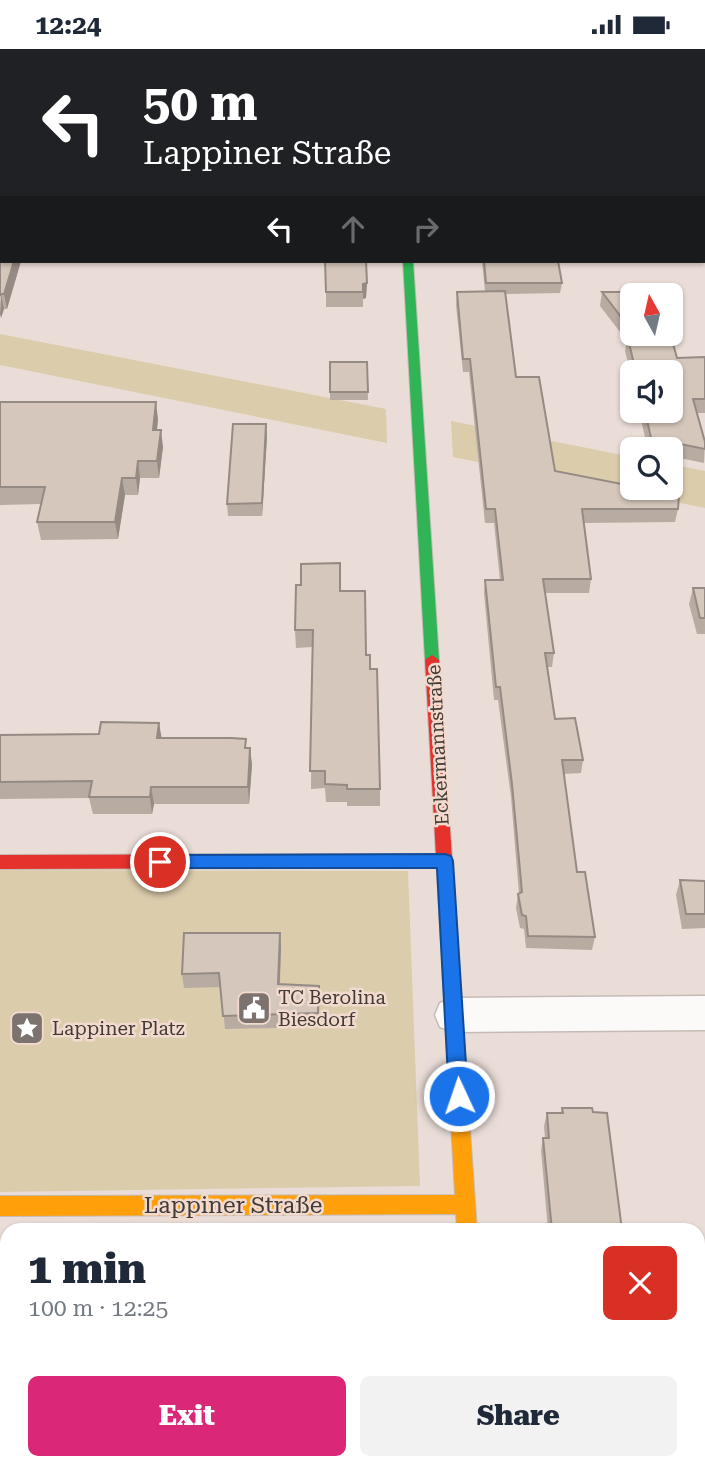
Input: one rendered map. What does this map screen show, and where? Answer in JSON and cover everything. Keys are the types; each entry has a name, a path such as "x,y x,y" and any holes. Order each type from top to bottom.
{"street":[{"name":"Eckermannstraße","path":"408,263 466,1223"},
{"path":"0,862 445,861"},
{"path":"454,1015 705,1013"},
{"name":"Lappiner Straße","path":"0,1206 465,1204"}],"shaded area":[{"path":"0,334 386,409 387,443 0,365"},
{"path":"451,421 620,455 620,491 453,457"},
{"path":"683,467 705,471 705,508 665,500 683,500"},
{"path":"0,870 408,871 420,1186 0,1192"}],"building":[{"path":"0,263 13,263 4,294 0,296"},
{"path":"325,263 366,263 367,283 363,284 363,292 326,292"},
{"path":"484,263 558,263 562,283 486,283"},
{"path":"505,291 516,377 539,377 555,471 620,484 620,500 679,500 678,509 582,509 591,579 543,579 554,653 545,653 555,719 575,718 583,760 562,760 577,872 585,872 595,937 528,936 526,916 522,915 518,894 522,892 512,784 500,687 496,687 485,580 503,580 495,509 486,509 470,359 463,359 457,292"},
{"path":"602,292 620,292 620,315"},
{"path":"630,347 674,347 677,358 705,357 705,399 693,399 705,449 683,445 683,437 651,437 648,423 683,423 683,360 633,360"},
{"path":"330,362 367,362 368,392 330,392"},
{"path":"0,402 156,402 153,430 161,430 157,461 138,461 136,478 122,478 115,522 37,522 45,487 0,487"},
{"path":"233,424 266,424 262,503 227,504"},
{"path":"340,563 340,591 365,591 366,655 370,655 370,669 377,669 380,789 347,789 347,785 325,784 325,771 310,771 313,630 295,630 296,585 301,585 301,564"},
{"path":"693,588 705,588 705,618 700,618"},
{"path":"101,722 159,723 157,738 246,739 245,748 250,748 248,787 151,787 150,797 89,797 92,781 0,782 0,735 99,734"},
{"path":"680,880 705,881 705,914 686,914"},
{"name":"TC Berolina Biesdorf","path":"184,933 280,933 278,984 319,986 318,1013 223,1016 219,973 182,974"},
{"path":"562,1108 592,1108 593,1112 607,1113 621,1223 551,1223 543,1138 549,1138 547,1113 563,1113"}],"traffic: fast":[{"path":"408,263 432,660"},
{"path":"309,861 445,861"}],"traffic: slow":[{"path":"458,1087 467,1223"},
{"path":"0,1206 465,1204"}],"traffic: jam":[{"path":"432,660 458,1087"},
{"path":"0,862 309,861"}],"place":[{"name":"TC Berolina Biesdorf","path":"254,1008"},
{"name":"Lappiner Platz","path":"27,1028"}],"route":[{"path":"160,862 445,861 459,1096"}]}
